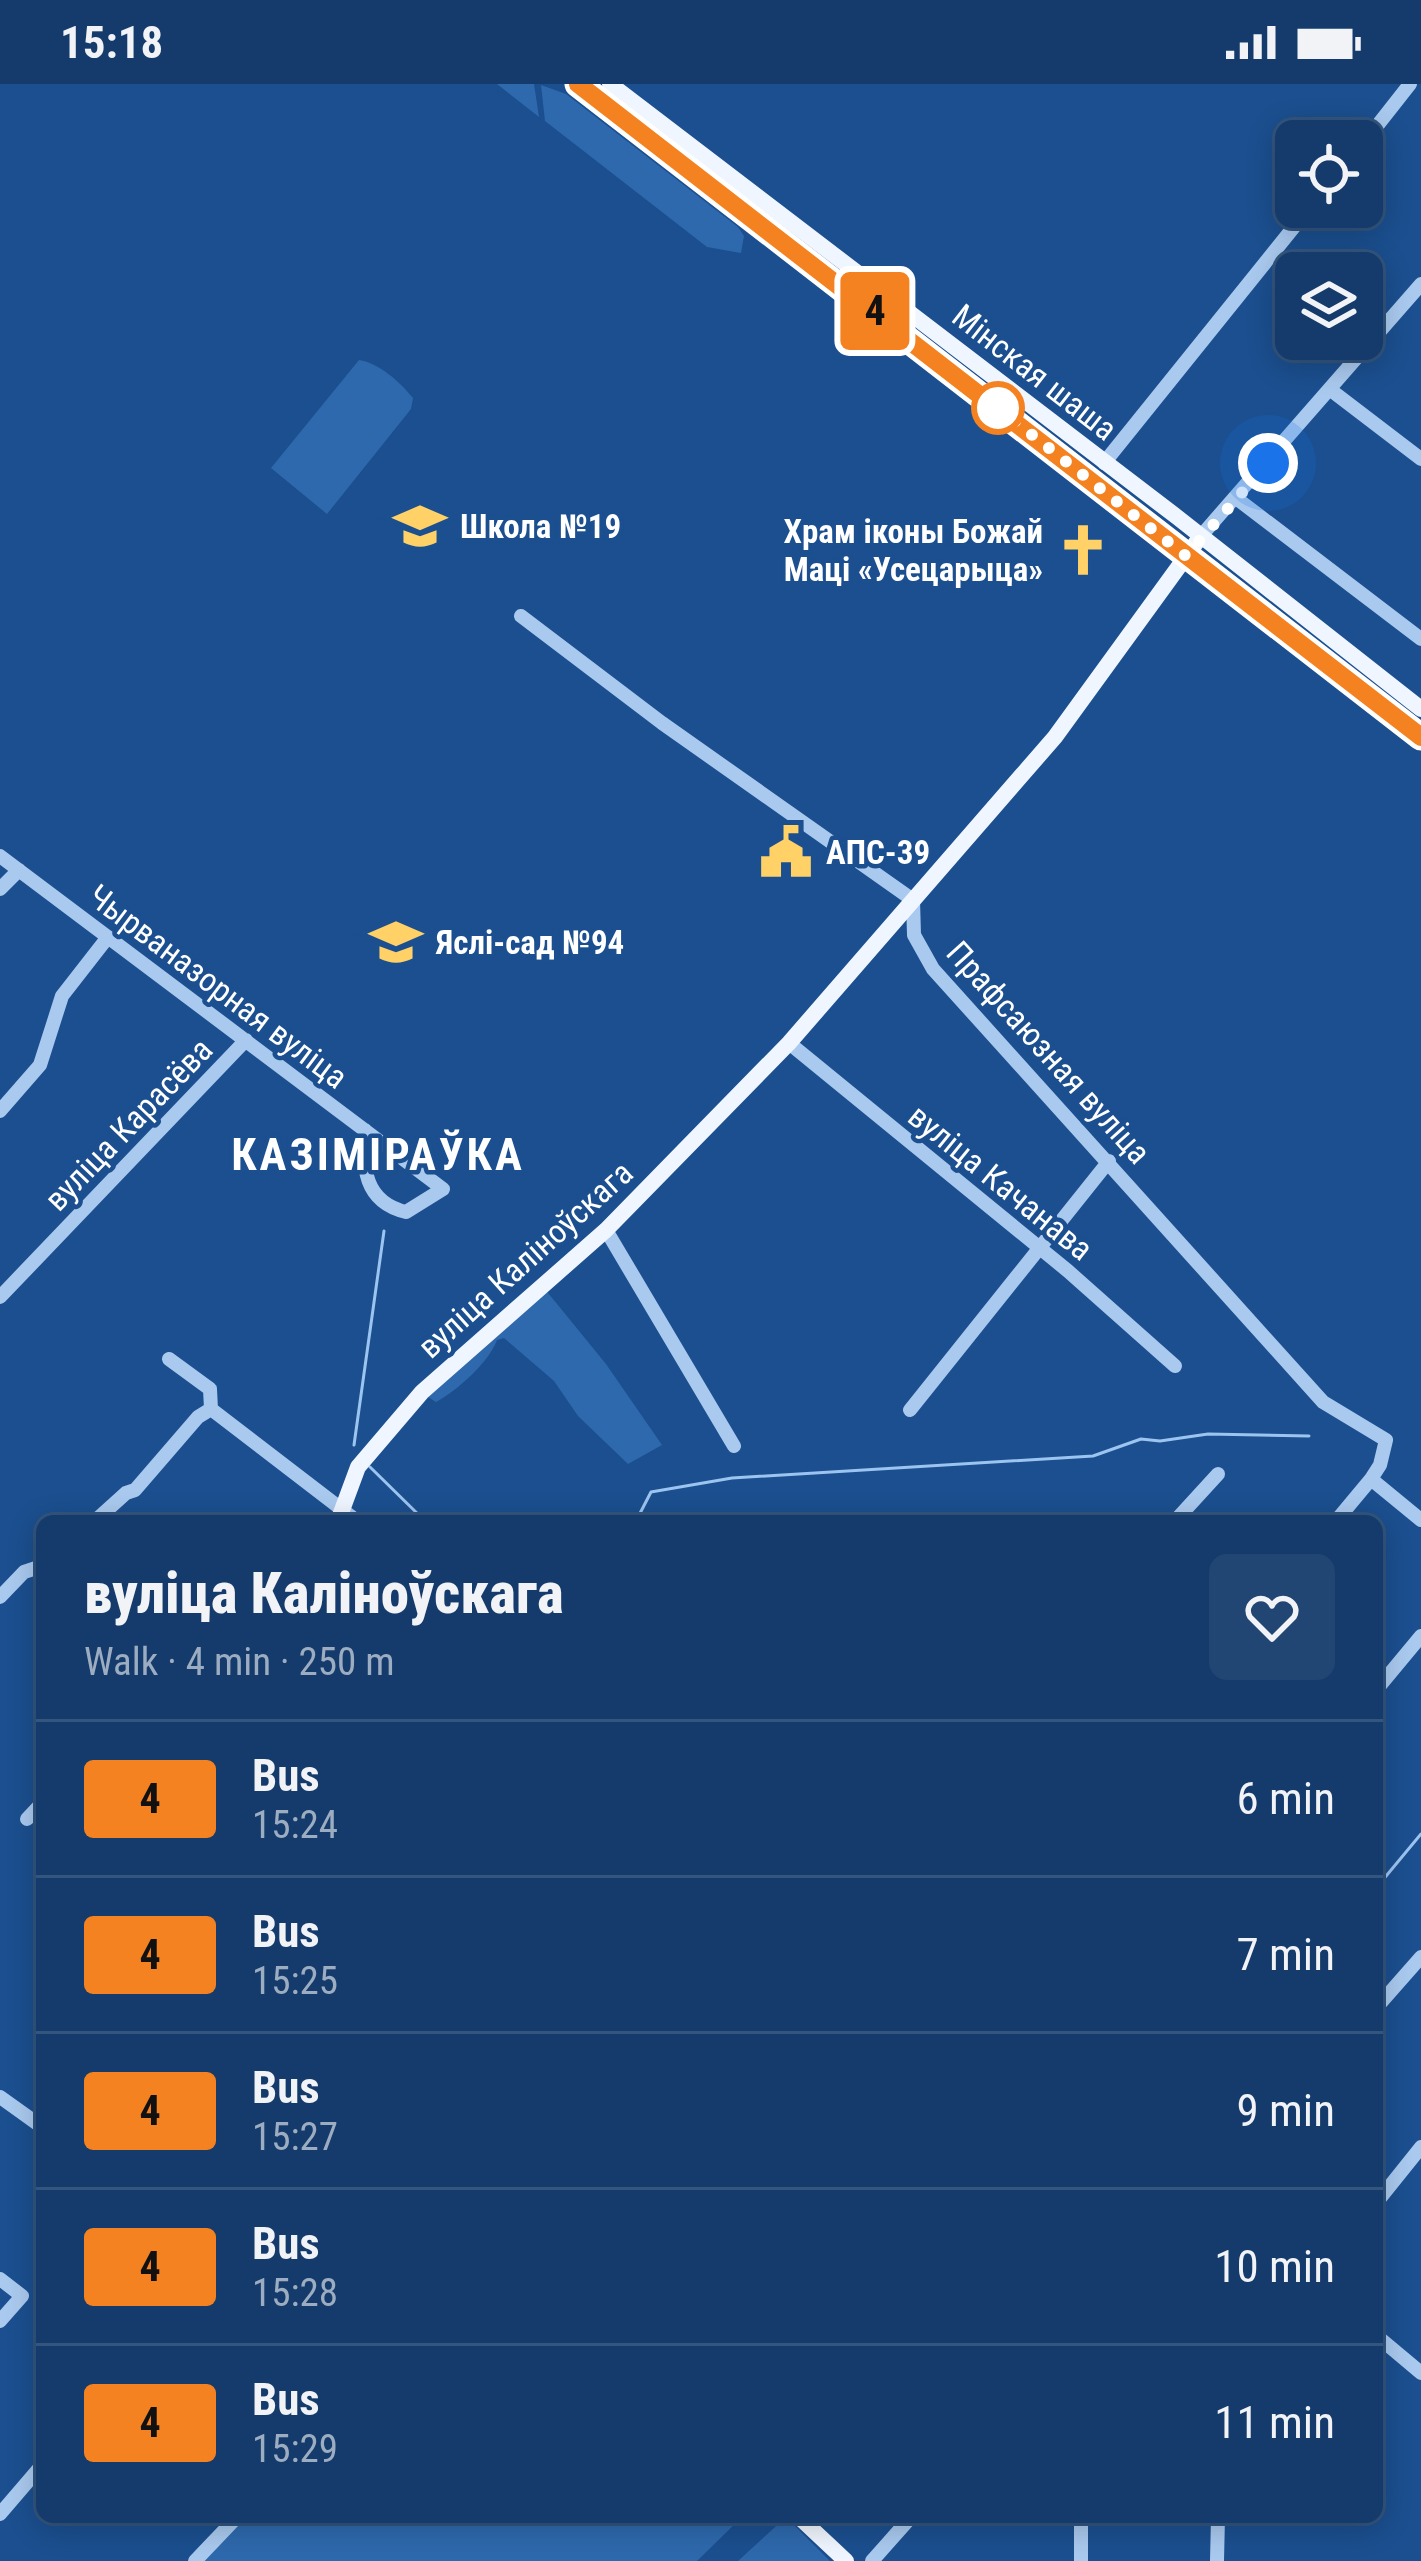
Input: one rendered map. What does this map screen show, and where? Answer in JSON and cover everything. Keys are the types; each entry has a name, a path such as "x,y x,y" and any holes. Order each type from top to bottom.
{"main road":[{"name":"Мінская шаша","path":"578,84 1421,737"},
{"name":"Мінская шаша","path":"610,84 1202,536 1421,710"},
{"name":"вуліца Каліноўскага","path":"340,1514 358,1467 422,1392 606,1229 789,1043 1054,737 1202,536"},
{"path":"805,2523 846,2561"}],"street":[{"path":"1382,120 1410,84"},
{"path":"1104,463 1293,228"},
{"name":"вуліца Каліноўскага","path":"1202,536 1421,284"},
{"path":"1331,392 1421,459"},
{"path":"1236,498 1421,639"},
{"path":"521,616 913,900"},
{"name":"Чырваназорная вуліца","path":"0,856 246,1040 365,1130 443,1189 406,1212 374,1194 367,1186 365,1130"},
{"path":"0,889 19,870"},
{"name":"Прафсаюзная вуліца","path":"913,900 914,935 933,968 1323,1402 1386,1440 1380,1466 1371,1479"},
{"path":"0,1112 40,1065 62,996 108,937"},
{"name":"вуліца Карасёва","path":"0,1297 246,1040"},
{"name":"вуліца Качанава","path":"789,1043 1174,1366"},
{"path":"910,1410 1109,1161"},
{"path":"606,1229 734,1446"},
{"path":"169,1359 210,1389 211,1409 340,1514"},
{"path":"102,1515 135,1490 198,1417 211,1409"},
{"path":"1180,1515 1218,1474"},
{"path":"1341,1515 1371,1479 1421,1520"},
{"path":"0,1597 24,1573 36,1569"},
{"path":"1383,1682 1421,1636"},
{"path":"26,1819 36,1809"},
{"path":"1383,2000 1421,1957"},
{"path":"0,2097 36,2123"},
{"path":"1383,2195 1418,2156"},
{"path":"0,2279 22,2296 0,2321"},
{"path":"1383,2341 1421,2373"},
{"path":"0,2514 36,2471"},
{"path":"194,2561 231,2523"},
{"path":"872,2561 906,2523"},
{"path":"1081,2523 1081,2561"},
{"path":"1217,2523 1217,2561"}],"shaded area":[{"path":"497,84 534,84 539,117"},
{"path":"541,85 566,94 738,227 744,236 741,253 707,247 545,121"},
{"path":"359,360 381,369 402,386 413,398 411,409 327,514 271,468"},
{"path":"544,1288 606,1364 662,1445 628,1464 578,1416 554,1381 504,1338 497,1340 480,1366 453,1391 436,1402 428,1397"},
{"path":"232,2523 736,2523 697,2561 193,2561"},
{"path":"779,2523 792,2523 830,2561 738,2561"}],"waterway":[{"path":"354,1445 384,1231"},
{"path":"639,1515 651,1492 732,1478 1093,1456 1141,1439 1208,1434 1309,1436"},
{"path":"370,1467 419,1515"},
{"path":"1383,1880 1421,1834"}],"bus line":[{"name":"4","path":"578,84 1421,737"}],"place":[{"name":"Школа №19","path":"420,526"},
{"name":"Храм іконы Божай Маці «Усецарыца»","path":"1083,550"},
{"name":"АПС-39","path":"786,852"},
{"name":"Яслі-сад №94","path":"396,942"}],"district":[{"name":"КАЗІМІРАЎКА","path":"378,1154"}],"route":[{"path":"998,408 1186,556 1268,463"}]}
